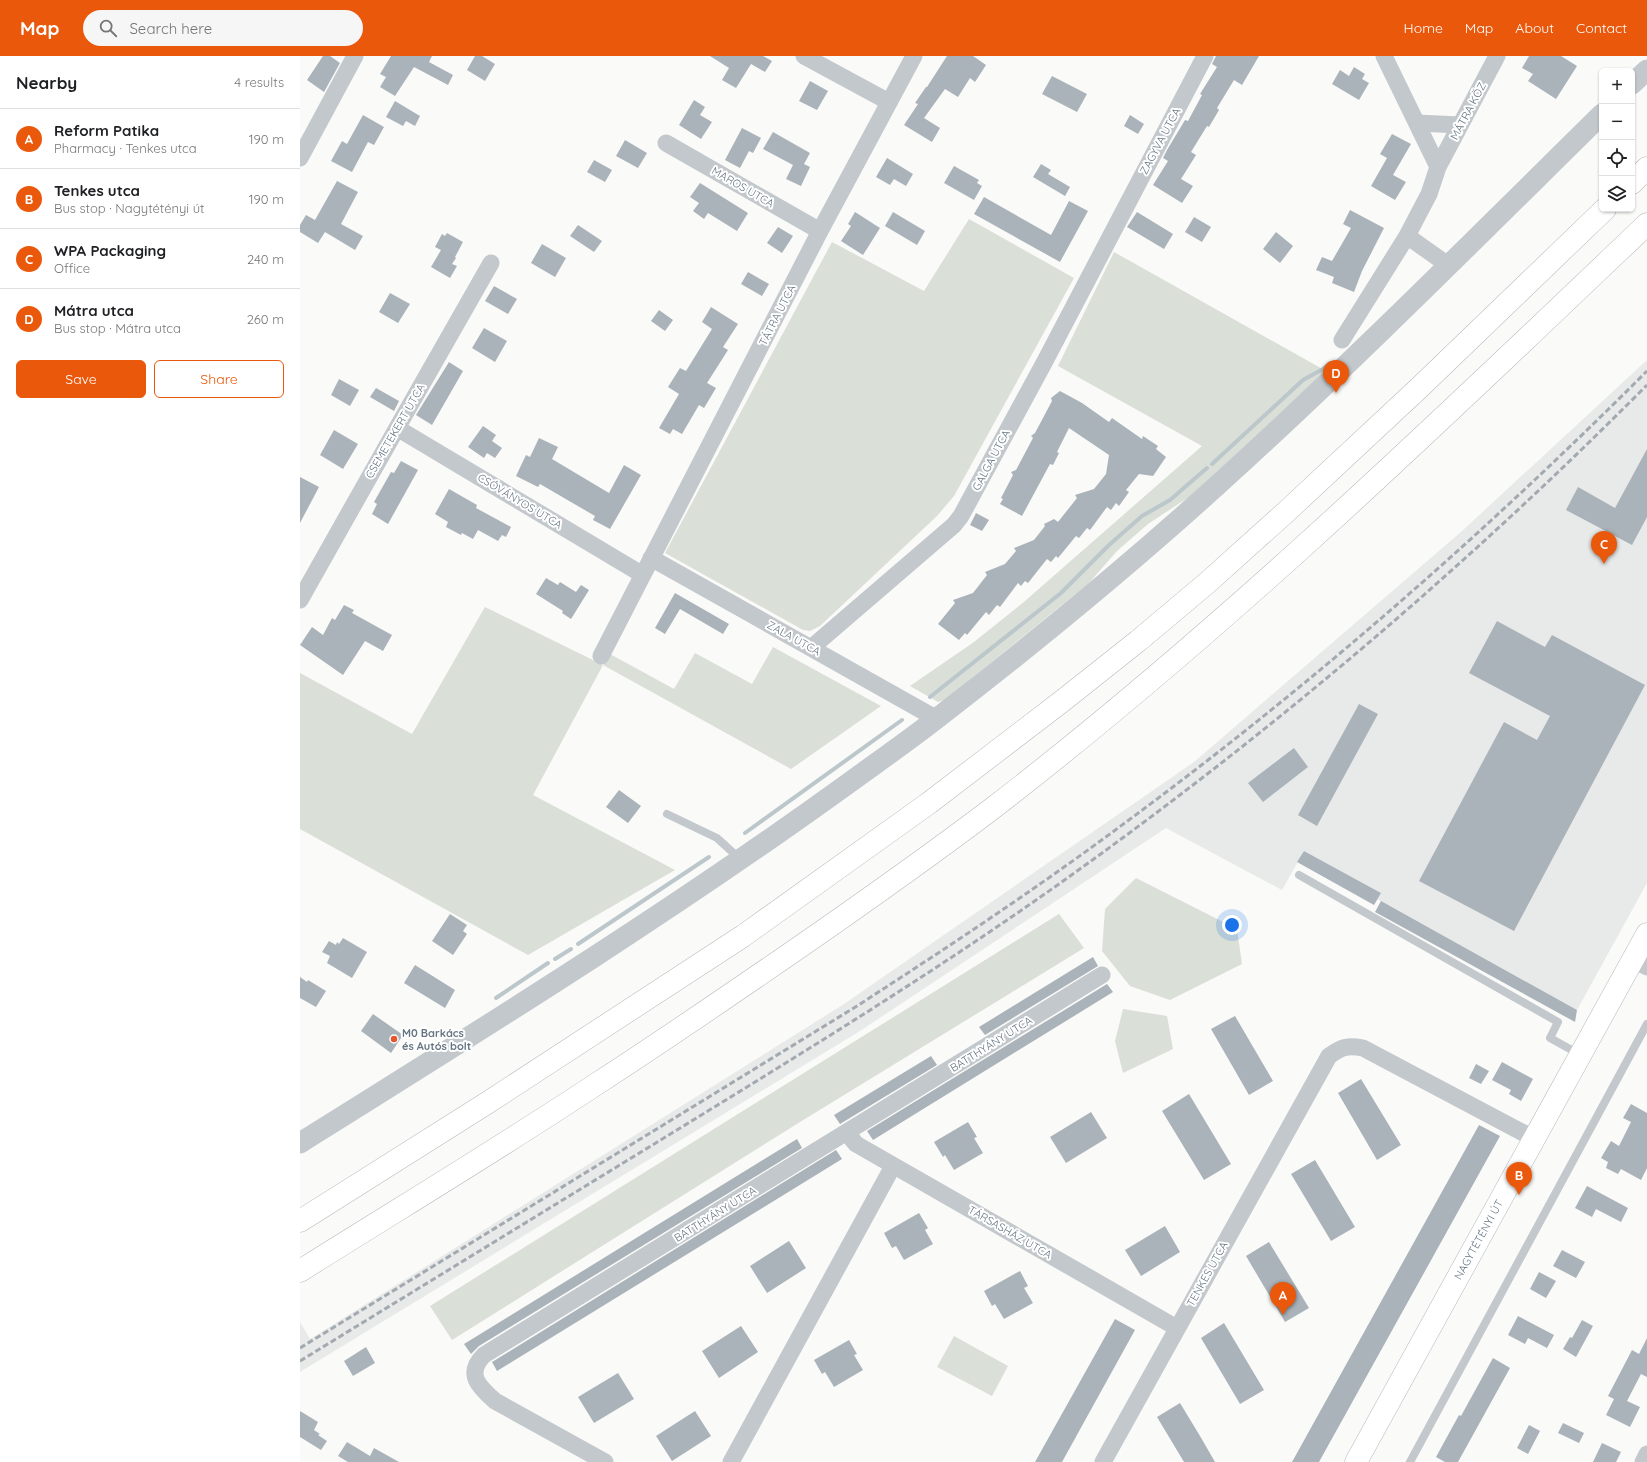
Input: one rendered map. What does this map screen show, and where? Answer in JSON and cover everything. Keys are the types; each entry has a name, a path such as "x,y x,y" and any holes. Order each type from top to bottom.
{"main road":[{"path":"1635,180 1647,168"},
{"path":"300,1221 487,1103 743,936 929,802 1056,706 1138,641 1207,583 1286,512 1419,388 1602,212"},
{"path":"300,1271 596,1085 846,915 994,807 1162,671 1249,596 1382,475 1647,224"},
{"name":"NAGYTÉTÉNYI ÚT","path":"1356,1462 1579,1054 1640,964 1647,934"}],"street":[{"path":"300,158 356,56"},
{"path":"804,56 889,102"},
{"name":"TÁTRA UTCA","path":"643,575 820,231 914,56"},
{"name":"ZAGYVA UTCA","path":"1115,227 1205,56"},
{"path":"1384,56 1438,167"},
{"name":"MÁTRA KÖZ","path":"1342,340 1407,236 1429,194 1438,167 1497,56"},
{"path":"1635,81 1647,70"},
{"path":"300,1143 602,953 806,814 937,719 1120,571 1217,485 1326,384 1599,117"},
{"path":"1417,123 1460,125"},
{"name":"MAROS UTCA","path":"666,143 820,231"},
{"name":"GALGA UTCA","path":"811,648 954,525 962,516 1115,227"},
{"path":"1407,236 1448,265"},
{"name":"CSEMETEKERT UTCA","path":"300,600 491,263"},
{"name":"CSÓVÁNYOS UTCA","path":"397,428 643,575"},
{"name":"ZALA UTCA","path":"651,558 937,719"},
{"path":"601,656 643,575"},
{"name":"BATTHYÁNY UTCA","path":"605,1462 495,1401 480,1388 474,1374 477,1362 491,1351 848,1133 1102,975"},
{"name":"TENKES UTCA","path":"1103,1462 1329,1056 1339,1049 1350,1046 1363,1048 1533,1138"},
{"name":"TÁRSASHÁZ UTCA","path":"848,1133 856,1144 893,1166 1177,1328"},
{"path":"731,1462 893,1166"},
{"path":"1643,1462 1647,1454"}],"lane":[{"path":"667,814 717,838 740,860"},
{"path":"1299,875 1558,1022 1550,1038 1579,1054"},
{"path":"1410,1462 1647,1024"}],"shaded area":[{"path":"969,219 1074,278 954,496 937,516 820,626 810,631 803,630 665,553 832,242 924,291"},
{"path":"1114,252 1326,371 1189,497 1148,524 1117,551 1089,583 945,700 938,702 910,686 974,642 1025,601 1202,446 1058,366"},
{"path":"1647,360 1647,883 1577,1010 1377,899 1381,893 1304,851 1282,890 1166,828 860,1031 300,1372 300,1322 310,1339 315,1336 844,1004 1194,762 1462,531"},
{"path":"485,607 603,665 533,795 675,870 528,955 300,829 300,673 412,734"},
{"path":"773,647 881,706 791,769 603,665 610,654 674,689 695,653 752,684"},
{"path":"1136,878 1237,929 1242,964 1170,1000 1130,986 1102,951 1105,909"},
{"path":"1059,914 1084,948 800,1122 452,1340 430,1306"},
{"path":"1123,1009 1167,1016 1173,1049 1123,1073 1115,1041"},
{"path":"954,1336 1008,1366 992,1396 937,1367"}],"building":[{"path":"323,56 330,56 340,63 324,92 307,80"},
{"path":"391,56 432,56 429,62 453,75 448,85 414,67 395,96 380,87 386,77 380,74"},
{"path":"475,56 482,56 495,64 485,81 467,70"},
{"path":"710,56 763,56 772,61 765,72 751,64 736,88 722,80 729,68"},
{"path":"947,56 973,56 986,65 975,82 970,78 958,97 945,89 924,118 940,128 932,142 904,125 918,104 915,103"},
{"path":"1216,56 1259,56 1242,85 1234,80 1217,108 1219,110 1209,127 1207,126 1191,152 1196,155 1181,179 1193,186 1182,203 1153,185 1168,161 1163,158 1167,150 1185,120 1188,121 1202,95 1200,94 1217,67 1212,64"},
{"path":"1529,56 1561,56 1577,66 1556,99 1528,81 1533,74 1522,68"},
{"path":"1354,67 1365,74 1362,79 1369,83 1359,100 1332,84 1340,70 1349,76"},
{"path":"1052,76 1087,94 1077,112 1042,94"},
{"path":"810,81 828,91 817,110 799,101"},
{"path":"694,100 705,107 700,115 712,122 701,139 679,125"},
{"path":"395,101 420,116 415,126 406,121 403,126 386,117"},
{"path":"363,115 384,127 374,145 368,142 352,172 331,161 342,141 347,144"},
{"path":"1130,115 1144,124 1138,134 1124,126"},
{"path":"742,128 761,138 753,153 749,151 740,168 725,160"},
{"path":"773,132 810,153 804,164 810,167 801,186 786,179 793,165 763,149"},
{"path":"1392,134 1411,144 1393,175 1406,182 1395,200 1371,186 1387,158 1380,154"},
{"path":"625,140 647,153 638,168 616,156"},
{"path":"887,158 913,174 906,186 894,179 890,185 876,177"},
{"path":"594,160 612,170 605,182 587,172"},
{"path":"1041,164 1051,170 1048,174 1070,187 1065,196 1033,177"},
{"path":"954,166 979,180 977,183 982,186 974,200 944,183"},
{"path":"337,181 358,192 341,224 363,236 355,250 325,232 318,243 300,232 300,225 306,215 315,220"},
{"path":"700,183 748,213 737,231 708,213 704,219 693,211 699,203 690,197"},
{"path":"984,197 1051,235 1069,201 1088,211 1060,262 974,214"},
{"path":"1350,210 1384,228 1362,271 1354,292 1332,283 1334,277 1316,270 1322,257 1332,261 1351,228 1343,224"},
{"path":"855,212 880,228 863,255 841,241 851,226 848,224"},
{"path":"893,212 925,231 917,245 885,226"},
{"path":"1137,212 1173,234 1164,249 1127,227"},
{"path":"1194,217 1211,227 1202,242 1185,232"},
{"path":"578,225 602,241 594,252 570,236"},
{"path":"778,227 793,236 782,253 767,243"},
{"path":"1276,232 1293,246 1280,263 1263,249"},
{"path":"447,233 463,242 452,264 457,266 450,278 431,267 441,250 435,247 442,234 445,236"},
{"path":"542,244 566,258 555,277 531,263"},
{"path":"748,272 769,284 762,296 741,284"},
{"path":"494,286 517,299 508,314 485,301"},
{"path":"390,293 410,304 398,323 379,312"},
{"path":"711,307 738,324 723,347 728,350 707,383 716,388 704,408 699,405 682,434 673,429 670,434 659,428 679,394 668,387 680,368 686,371 712,329 702,322"},
{"path":"659,310 673,320 665,331 651,321"},
{"path":"484,328 507,341 495,362 472,348"},
{"path":"449,362 463,371 432,425 416,415"},
{"path":"339,379 359,390 350,406 331,395"},
{"path":"376,388 399,401 394,411 370,397"},
{"path":"1060,391 1082,403 1109,422 1112,418 1142,439 1143,436 1158,446 1156,449 1166,457 1153,476 1139,474 1126,490 1129,492 1119,506 1116,503 1111,510 1107,507 1090,530 1087,528 1079,538 1076,536 1058,558 1056,556 1051,562 1047,559 1028,583 1025,581 1021,586 1018,583 1000,607 997,605 989,615 986,612 967,635 965,633 959,640 938,624 955,603 953,600 973,593 987,575 985,572 1005,564 1016,551 1014,548 1034,540 1045,526 1044,524 1054,519 1058,522 1077,498 1075,495 1094,489 1106,474 1109,455 1069,428 1057,452 1059,453 1053,465 1050,464 1022,516 1000,504 1003,499 1001,498 1013,475 1011,472 1016,470 1033,438 1031,436 1035,433 1052,401 1051,398"},
{"path":"483,426 496,435 492,441 502,448 495,458 487,453 484,458 468,447"},
{"path":"334,430 358,444 343,469 320,455"},
{"path":"539,438 558,447 552,459 609,493 624,465 641,475 610,529 593,520 595,516 540,484 538,487 516,476 526,455 530,457"},
{"path":"1647,449 1647,517 1632,545 1566,510 1578,487 1615,508"},
{"path":"401,461 418,470 388,524 372,514 377,504 374,502 391,472 394,473"},
{"path":"300,477 319,487 300,523"},
{"path":"449,489 477,505 476,508 511,527 506,537 502,535 498,541 478,530 473,539 462,533 461,535 446,527 448,522 435,514"},
{"path":"976,513 989,520 982,531 970,525"},
{"path":"546,578 558,585 560,582 576,592 581,585 589,590 571,619 562,613 563,611 536,594"},
{"path":"675,593 729,624 723,634 680,609 665,634 655,628"},
{"path":"344,605 354,610 352,613 392,635 383,651 365,641 343,675 300,645 312,627 323,635 332,618 335,620"},
{"path":"1497,621 1545,647 1552,635 1645,685 1514,931 1419,881 1504,722 1537,740 1550,716 1469,673"},
{"path":"1359,704 1378,714 1317,826 1298,815"},
{"path":"1294,748 1308,767 1263,802 1248,783"},
{"path":"619,790 641,806 628,823 606,807"},
{"path":"1304,851 1381,893 1374,905 1297,862"},
{"path":"1381,901 1577,1010 1575,1022 1375,912"},
{"path":"450,914 467,925 463,931 467,934 453,955 432,941"},
{"path":"343,938 367,952 352,978 327,963 330,956 322,952 329,941 336,945 337,942 339,944"},
{"path":"1093,957 1098,966 985,1035 979,1027"},
{"path":"415,965 455,990 445,1008 404,983"},
{"path":"300,977 326,991 316,1007 300,998"},
{"path":"1107,984 1113,992 873,1140 867,1131"},
{"path":"373,1014 403,1035 391,1053 361,1031"},
{"path":"1235,1016 1273,1081 1249,1095 1211,1029"},
{"path":"931,1056 937,1065 840,1124 834,1115"},
{"path":"1502,1062 1533,1079 1521,1101 1509,1094 1511,1090 1492,1080"},
{"path":"1476,1064 1489,1071 1481,1084 1469,1078"},
{"path":"1361,1079 1401,1145 1377,1160 1338,1093"},
{"path":"1189,1094 1231,1164 1204,1180 1162,1111"},
{"path":"1631,1104 1647,1113 1647,1168 1641,1180 1621,1169 1618,1174 1606,1168 1608,1162 1601,1158 1611,1141 1619,1146 1631,1122 1623,1118"},
{"path":"1091,1112 1107,1138 1066,1163 1050,1137"},
{"path":"968,1122 977,1137 974,1138 983,1153 954,1170 945,1155 943,1157 934,1142"},
{"path":"1479,1125 1500,1136 1319,1462 1292,1462"},
{"path":"797,1139 802,1148 479,1346 471,1354 464,1344"},
{"path":"836,1150 842,1159 497,1371 492,1362"},
{"path":"1315,1160 1355,1227 1331,1241 1291,1174"},
{"path":"1587,1186 1628,1208 1621,1222 1596,1209 1592,1217 1575,1208"},
{"path":"919,1213 928,1228 925,1230 933,1244 904,1260 896,1246 892,1248 884,1233"},
{"path":"1165,1226 1180,1252 1141,1276 1125,1250"},
{"path":"789,1241 806,1268 767,1293 750,1266"},
{"path":"1269,1242 1309,1308 1285,1322 1246,1256"},
{"path":"1562,1250 1585,1262 1576,1278 1553,1266"},
{"path":"1020,1271 1028,1286 1024,1288 1033,1303 1004,1319 995,1304 992,1306 984,1291"},
{"path":"1539,1272 1556,1281 1546,1298 1530,1289"},
{"path":"1518,1316 1554,1335 1547,1348 1528,1338 1525,1344 1508,1335"},
{"path":"1115,1319 1135,1330 1062,1462 1035,1462"},
{"path":"1582,1320 1593,1326 1576,1357 1563,1349 1570,1337 1572,1338"},
{"path":"1224,1323 1264,1390 1240,1404 1201,1338"},
{"path":"741,1326 758,1352 719,1378 702,1351"},
{"path":"1647,1338 1647,1377 1641,1374 1627,1401 1640,1407 1630,1427 1606,1415 1614,1399 1608,1396 1632,1350 1639,1354"},
{"path":"849,1340 857,1354 854,1355 863,1370 834,1387 825,1372 822,1374 814,1360"},
{"path":"366,1347 375,1363 353,1376 344,1361"},
{"path":"1493,1358 1510,1368 1458,1462 1445,1462 1436,1457 1459,1415 1461,1416"},
{"path":"618,1373 634,1399 594,1423 578,1397"},
{"path":"1180,1403 1215,1462 1184,1462 1157,1417"},
{"path":"300,1411 318,1422 314,1430 320,1434 318,1435 327,1441 321,1450 300,1437"},
{"path":"695,1411 711,1436 672,1461 656,1436"},
{"path":"1563,1423 1584,1433 1579,1443 1558,1433"},
{"path":"1529,1425 1540,1431 1528,1454 1517,1448"},
{"path":"347,1442 370,1456 374,1448 399,1462 348,1462 338,1456"},
{"path":"1602,1443 1621,1452 1616,1462 1593,1462"}],"waterway":[{"path":"1212,464 1303,380 1323,369 1330,363"},
{"path":"930,697 1061,593 1109,545 1142,516 1170,500 1207,468"},
{"path":"745,833 902,720"},
{"path":"578,944 709,857"},
{"path":"555,959 571,949"},
{"path":"496,998 548,963"}],"railway":[{"path":"300,1348 857,1006 989,919 1118,828 1257,722 1391,610 1521,493 1647,371"},
{"path":"300,1361 857,1018 994,929 1120,840 1277,718 1430,590 1576,455 1647,385"}],"place":[{"name":"Mátra utca","path":"1336,393"},
{"name":"WPA Packaging","path":"1604,564"},
{"name":"M0 Barkács és Autós bolt","path":"394,1039"},
{"name":"Tenkes utca","path":"1519,1195"},
{"name":"Reform Patika","path":"1283,1315"}]}
